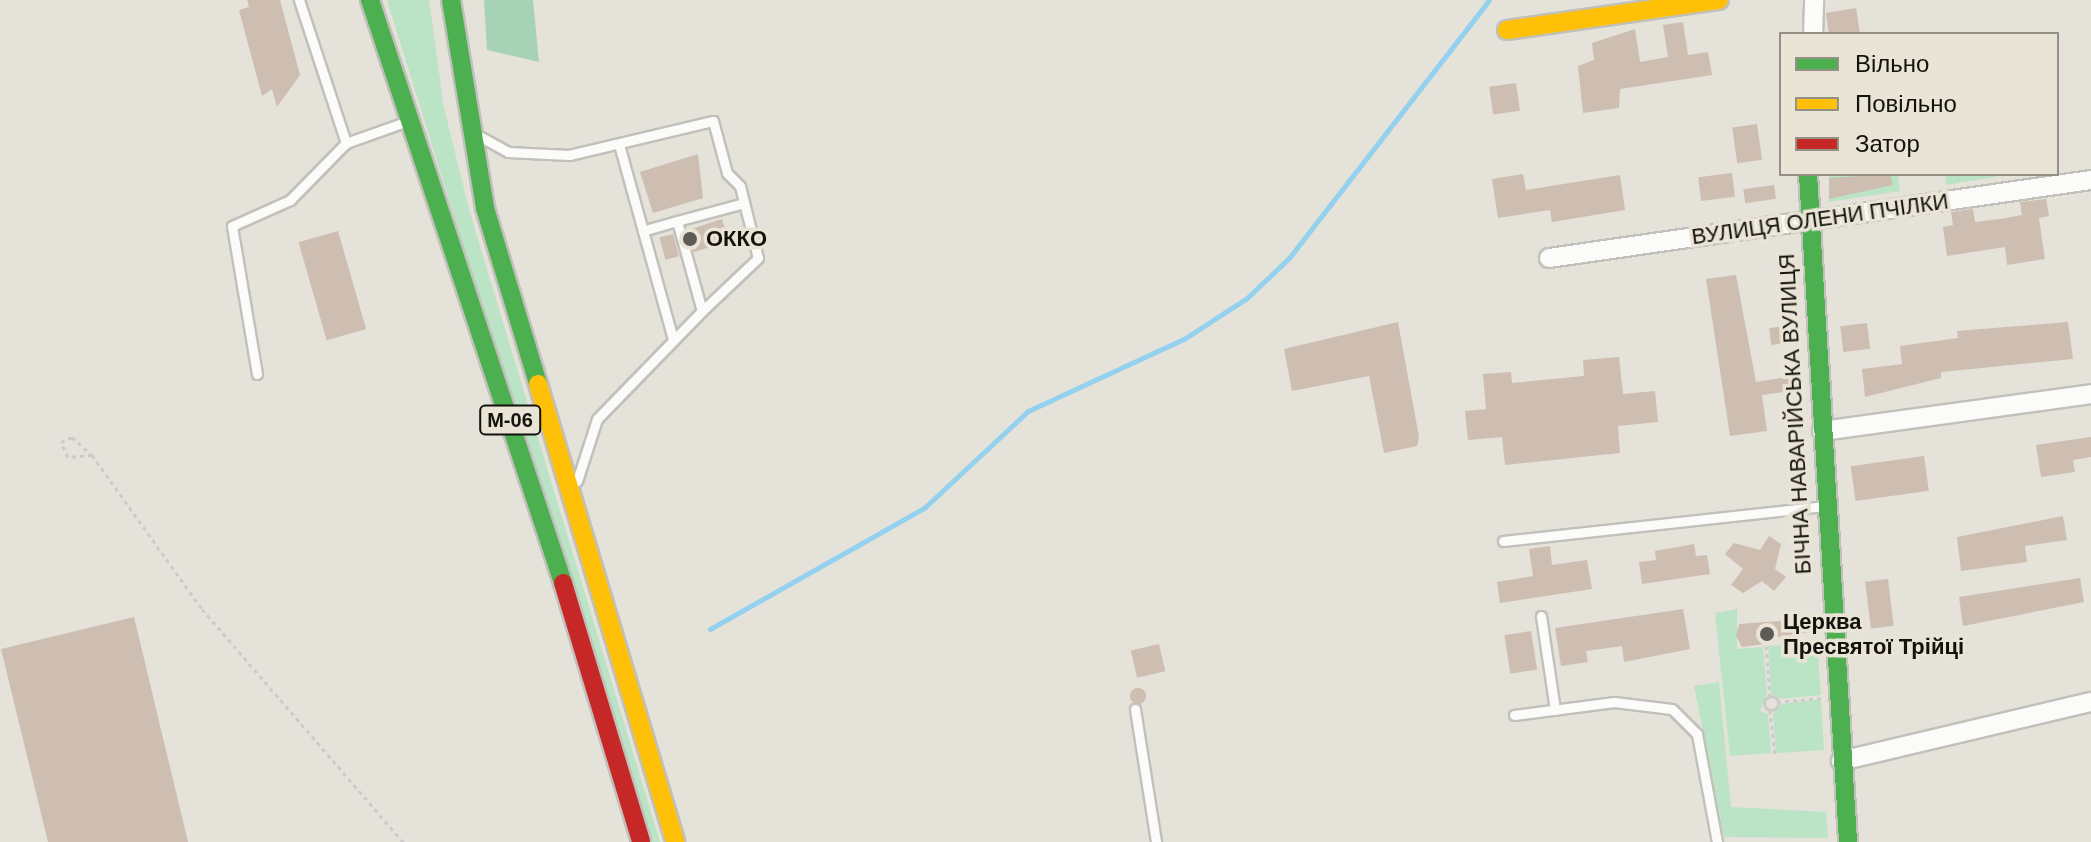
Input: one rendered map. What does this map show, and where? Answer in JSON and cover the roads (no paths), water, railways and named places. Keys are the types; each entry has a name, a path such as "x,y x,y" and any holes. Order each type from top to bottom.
{"main road":[{"name":"М-06","path":"370,0 408,121 539,504 641,842"},
{"name":"М-06","path":"451,0 469,130 675,842"},
{"path":"1507,30 1719,0"},
{"name":"БІЧНА НАВАРІЙСЬКА ВУЛИЦЯ","path":"1808,176 1807,221 1822,431 1824,506 1848,842"}],"street":[{"path":"1813,32 1814,0"},
{"name":"ВУЛИЦЯ ОЛЕНИ ПЧІЛКИ","path":"1549,258 2091,180"},
{"path":"1822,431 2091,394"},
{"path":"1841,761 2091,702"}],"lane":[{"path":"299,0 346,143"},
{"path":"257,374 232,226 290,200 346,143 408,121"},
{"path":"469,130 508,152 537,156 620,148 713,121 744,203 758,258 673,339 597,419 574,496"},
{"path":"620,148 673,339"},
{"path":"643,231 744,203"},
{"path":"677,221 702,311"},
{"path":"1503,541 1824,506"},
{"path":"1541,616 1555,710"},
{"path":"1514,715 1614,702 1672,709 1689,720 1717,842"},
{"path":"1135,709 1156,842"}],"waterway":[{"path":"710,629 924,508 1028,411 1184,339 1247,298 1289,258 1489,0"}],"place":[{"name":"ОККО","path":"690,239"},
{"name":"Церква Пресвятої Трійці","path":"1767,634"}]}
